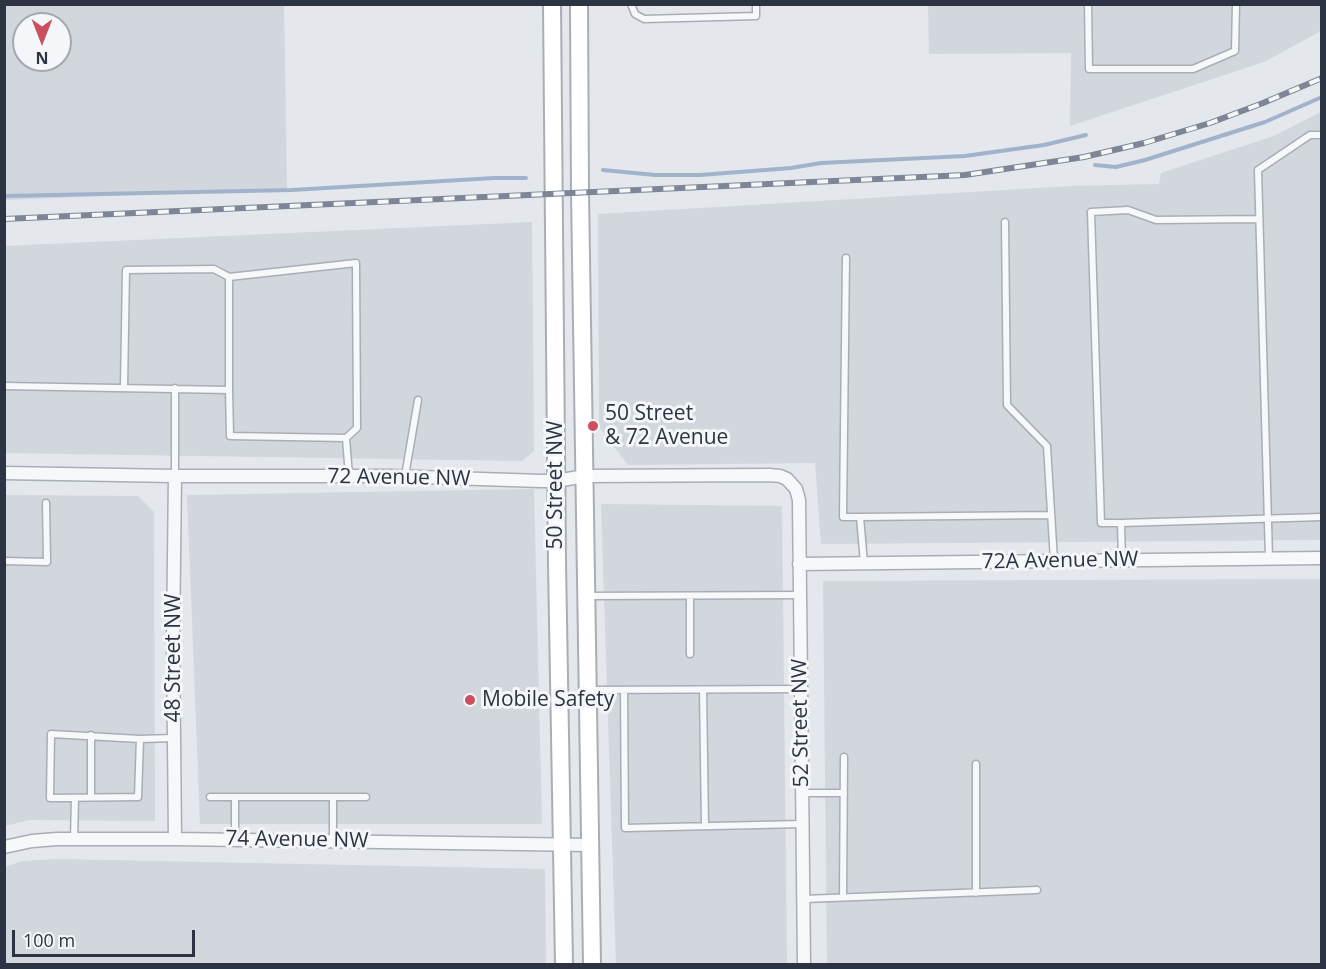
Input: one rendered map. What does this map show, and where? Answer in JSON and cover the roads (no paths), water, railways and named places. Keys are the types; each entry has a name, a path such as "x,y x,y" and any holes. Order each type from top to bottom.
{"main road":[{"name":"50 Street NW","path":"552,4 556,481 564,964"},
{"name":"50 Street NW","path":"579,4 592,964"}],"street":[{"name":"72 Avenue NW","path":"4,473 175,477 405,476 556,481 585,476 780,476 792,483"},
{"name":"48 Street NW","path":"175,477 175,838"},
{"name":"52 Street NW","path":"792,483 798,495 804,964"},
{"name":"72A Avenue NW","path":"799,564 1322,558"},
{"name":"74 Avenue NW","path":"4,847 32,841 175,838 590,845"}],"lane":[{"path":"631,4 634,14 644,19 756,16 756,4"},
{"path":"1088,4 1089,69 1193,69 1235,51 1236,4"},
{"path":"1269,558 1258,170 1310,135 1322,135"},
{"path":"1259,219 1156,220 1128,210 1091,212 1101,523 1322,517"},
{"path":"1005,222 1007,405 1047,446 1054,561"},
{"path":"846,258 843,517 1051,515"},
{"path":"124,387 126,270 214,270 229,277 356,263 357,428 346,438 230,436 229,277"},
{"path":"4,386 229,390"},
{"path":"175,388 175,477"},
{"path":"405,476 418,400"},
{"path":"346,438 349,476"},
{"path":"4,561 47,562 46,503"},
{"path":"860,518 864,563"},
{"path":"1121,523 1122,560"},
{"path":"586,596 800,595"},
{"path":"690,596 690,654"},
{"path":"588,690 801,689"},
{"path":"624,690 625,828 802,824"},
{"path":"703,690 705,826"},
{"path":"140,739 138,796 50,798 51,734 140,739 174,738"},
{"path":"91,735 91,797"},
{"path":"843,897 844,758"},
{"path":"976,764 976,892"},
{"path":"802,793 844,793"},
{"path":"210,797 366,797"},
{"path":"235,797 235,840"},
{"path":"333,797 333,841"},
{"path":"74,839 75,798"},
{"path":"803,899 1037,890"}],"waterway":[{"path":"1095,165 1116,167 1145,160 1265,122 1322,97"},
{"path":"603,170 655,175 700,175 791,168 821,163 965,156 1044,145 1086,135"},
{"path":"4,196 292,190 526,178"}],"railway":[{"path":"4,219 965,175 1084,157 1144,143 1210,123 1322,78"}],"place":[{"name":"50 Street & 72 Avenue","path":"593,426"},
{"name":"Mobile Safety","path":"470,700"}]}
